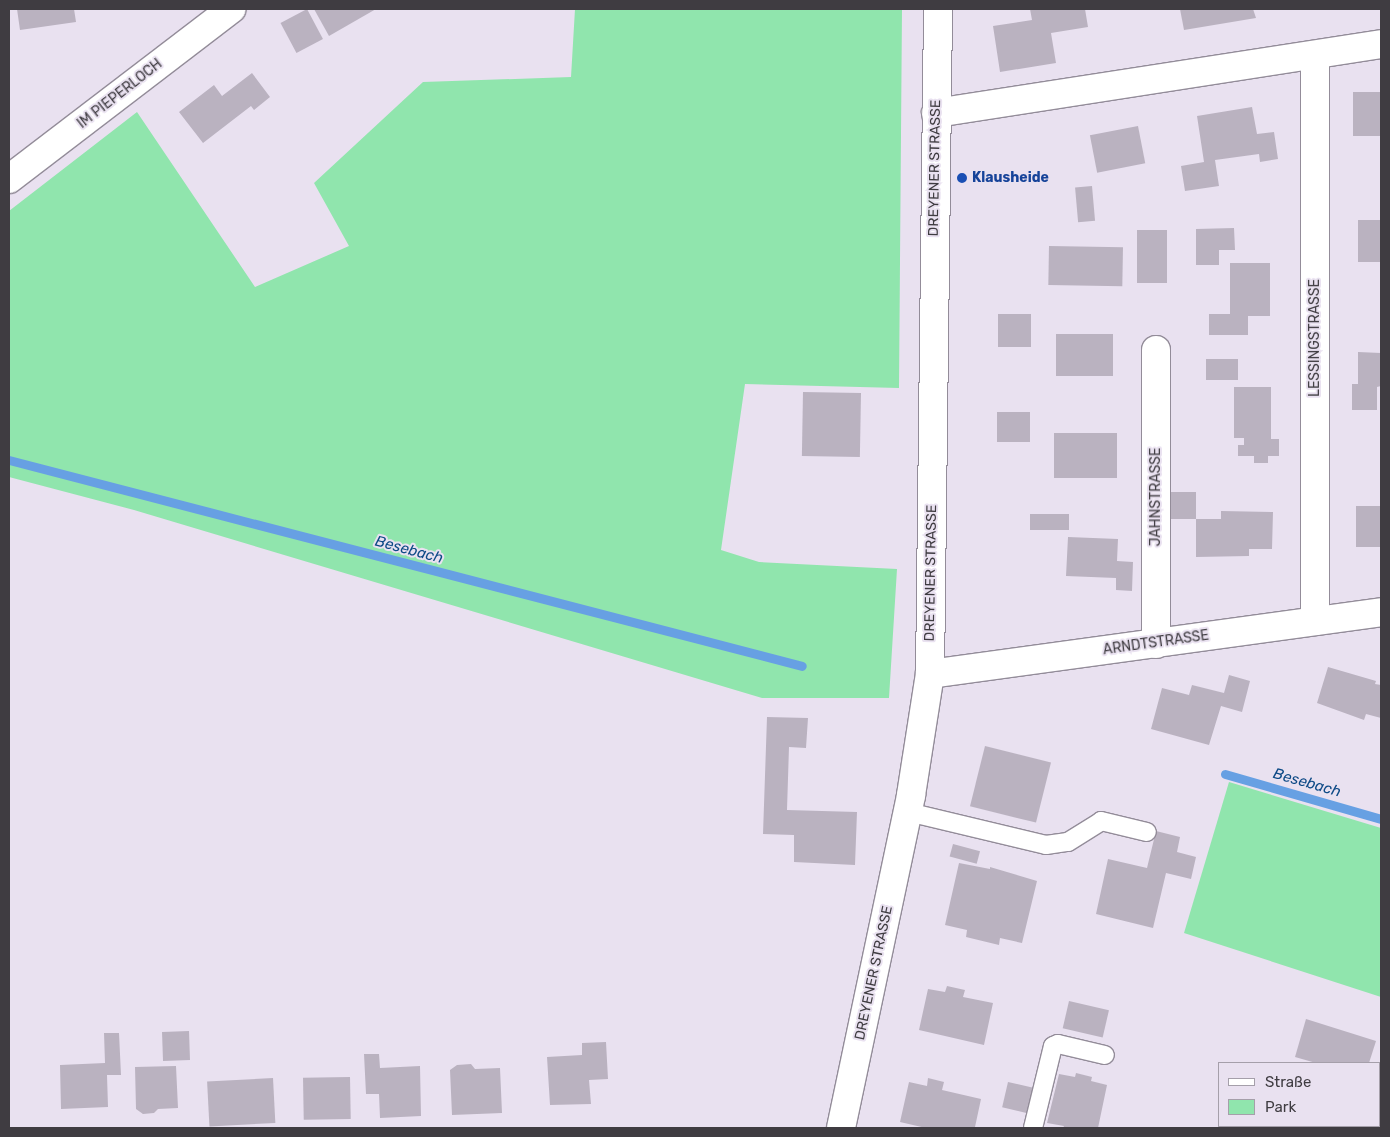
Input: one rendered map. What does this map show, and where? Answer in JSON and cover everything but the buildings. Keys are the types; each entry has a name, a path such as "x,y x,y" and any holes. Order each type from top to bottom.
{"street":[{"name":"IM PIEPERLOCH","path":"9,179 231,9"},
{"name":"DREYENER STRASSE","path":"841,1128 908,812 930,674 938,9"},
{"path":"936,113 1381,44"},
{"name":"LESSINGSTRASSE","path":"1315,55 1315,621"},
{"name":"JAHNSTRASSE","path":"1156,350 1156,644"},
{"name":"ARNDTSTRASSE","path":"930,674 1381,612"}],"lane":[{"path":"908,812 1046,845 1068,842 1101,821 1147,832"},
{"path":"1033,1128 1052,1046 1058,1044 1105,1055"}],"green space":[{"path":"575,9 902,9 899,388 745,384 721,550 759,562 897,569 889,698 762,698 134,510 9,477 9,211 137,112 255,287 349,246 314,183 423,82 571,77"},
{"path":"1229,782 1381,828 1381,997 1184,933"}],"waterway":[{"name":"Besebach","path":"9,460 802,666"},
{"name":"Besebach","path":"1225,774 1381,819"}],"place":[{"name":"Klausheide","path":"962,178"}]}
